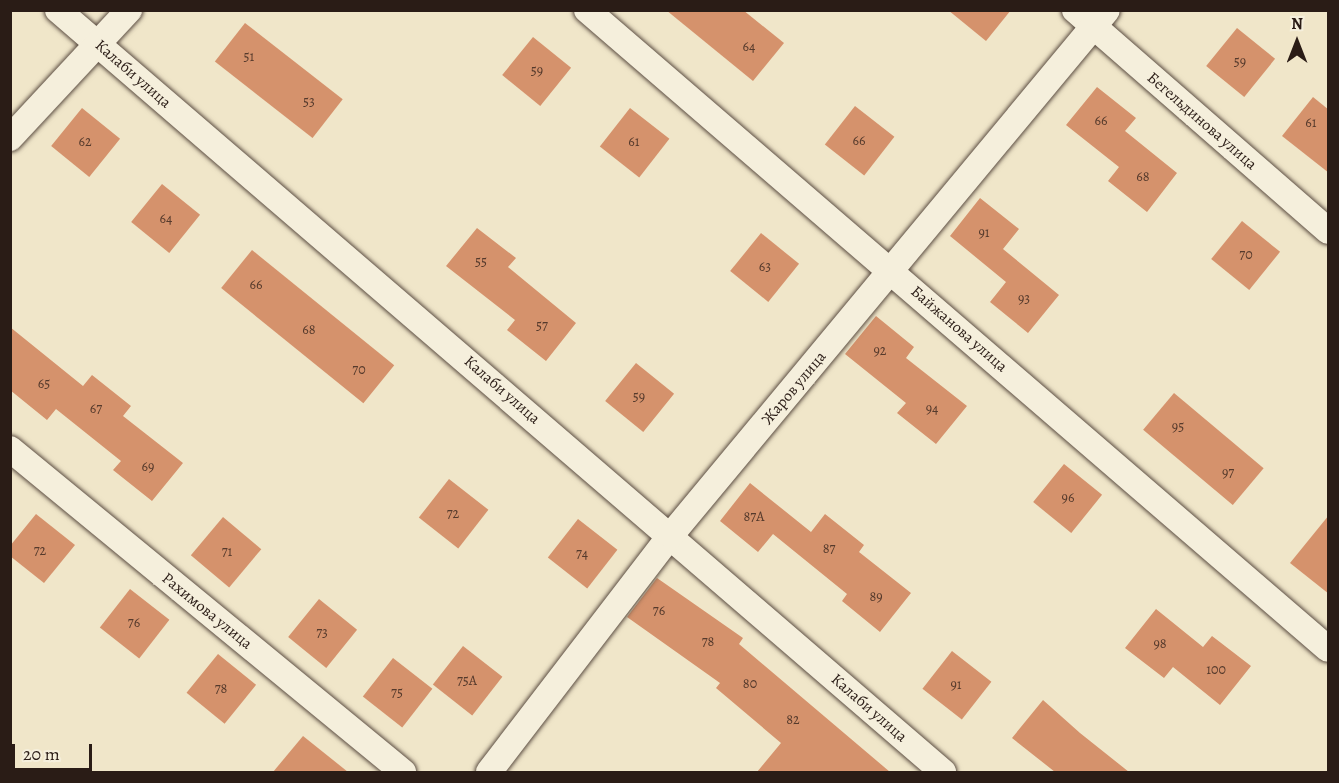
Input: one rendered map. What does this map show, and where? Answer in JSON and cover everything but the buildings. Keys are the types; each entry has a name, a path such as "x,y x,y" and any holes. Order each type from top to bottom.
{"street":[{"name":"Калаби улица","path":"58,10 671,535 943,772"},
{"path":"10,138 99,45 129,10"},
{"name":"Байжанова улица","path":"587,10 892,270 1329,650"},
{"name":"Жаров улица","path":"489,772 671,535 892,270 1092,16"},
{"name":"Бегельдинова улица","path":"1092,16 1329,231"},
{"name":"Рахимова улица","path":"10,449 403,772"}]}
